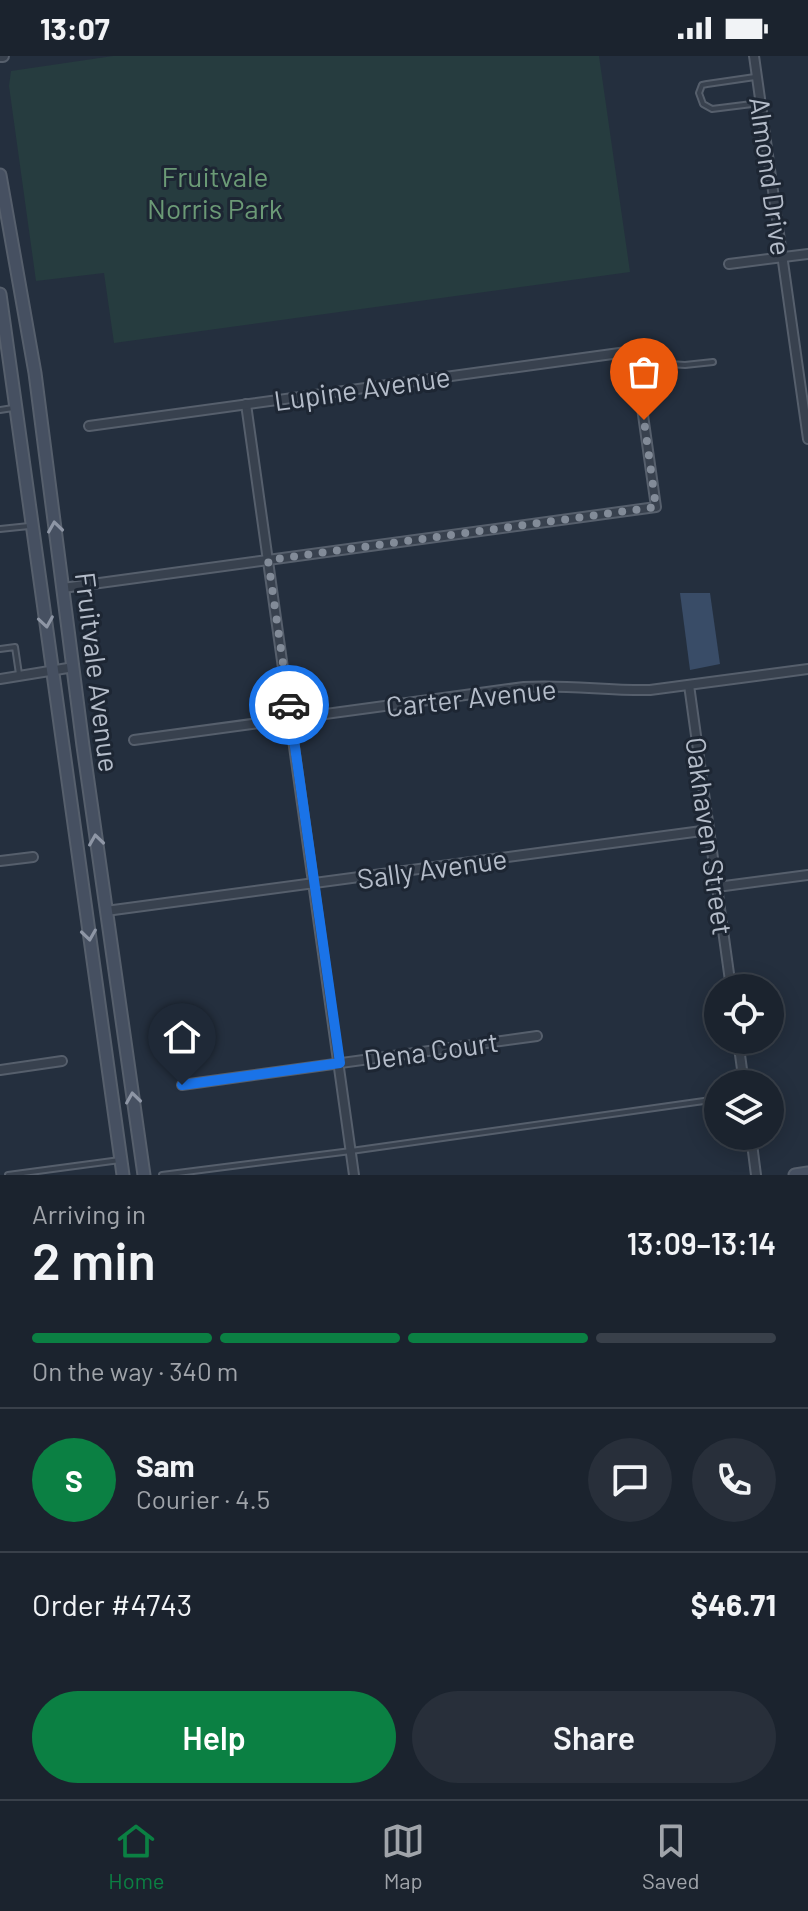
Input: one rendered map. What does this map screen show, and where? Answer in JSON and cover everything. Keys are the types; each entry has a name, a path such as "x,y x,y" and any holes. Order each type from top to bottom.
{"main road":[{"name":"Fruitvale Avenue","path":"0,175 25,319 144,1175"},
{"name":"Fruitvale Avenue","path":"0,294 6,378 16,408 123,1175"},
{"path":"4,323 25,319"},
{"path":"795,1175 808,1173"}],"street":[{"name":"Almond Drive","path":"754,56 808,439"},
{"path":"729,264 808,254"},
{"name":"Lupine Avenue","path":"89,426 634,351 636,362"},
{"path":"63,588 656,507 636,362"},
{"path":"246,404 354,1175"},
{"path":"0,679 74,667"},
{"name":"Carter Avenue","path":"134,740 524,687 574,685 624,690 689,685 808,669"},
{"name":"Oakhaven Street","path":"689,685 729,974"},
{"name":"Sally Avenue","path":"106,911 709,830"},
{"path":"0,861 33,857"},
{"path":"717,887 808,875"},
{"name":"Dena Court","path":"182,1085 537,1036"},
{"path":"0,1070 62,1061"},
{"path":"753,1150 756,1175"}],"lane":[{"path":"757,77 707,84 699,89 699,93 703,104 712,109 760,103"},
{"path":"636,362 685,365 713,362"},
{"path":"0,410 16,408"},
{"path":"0,529 31,525"},
{"path":"0,649 15,647 20,676"},
{"path":"162,1175 704,1101"},
{"path":"8,1175 121,1160"}],"green space":[{"name":"Fruitvale Norris Park","path":"113,56 599,56 630,272 114,343 104,273 36,281 9,86 11,71"}],"water":[{"path":"680,593 710,593 720,664 690,670"}],"way so far":[{"path":"289,705 268,560 656,507 644,420"}],"route":[{"path":"182,1085 340,1063 289,705"}]}
